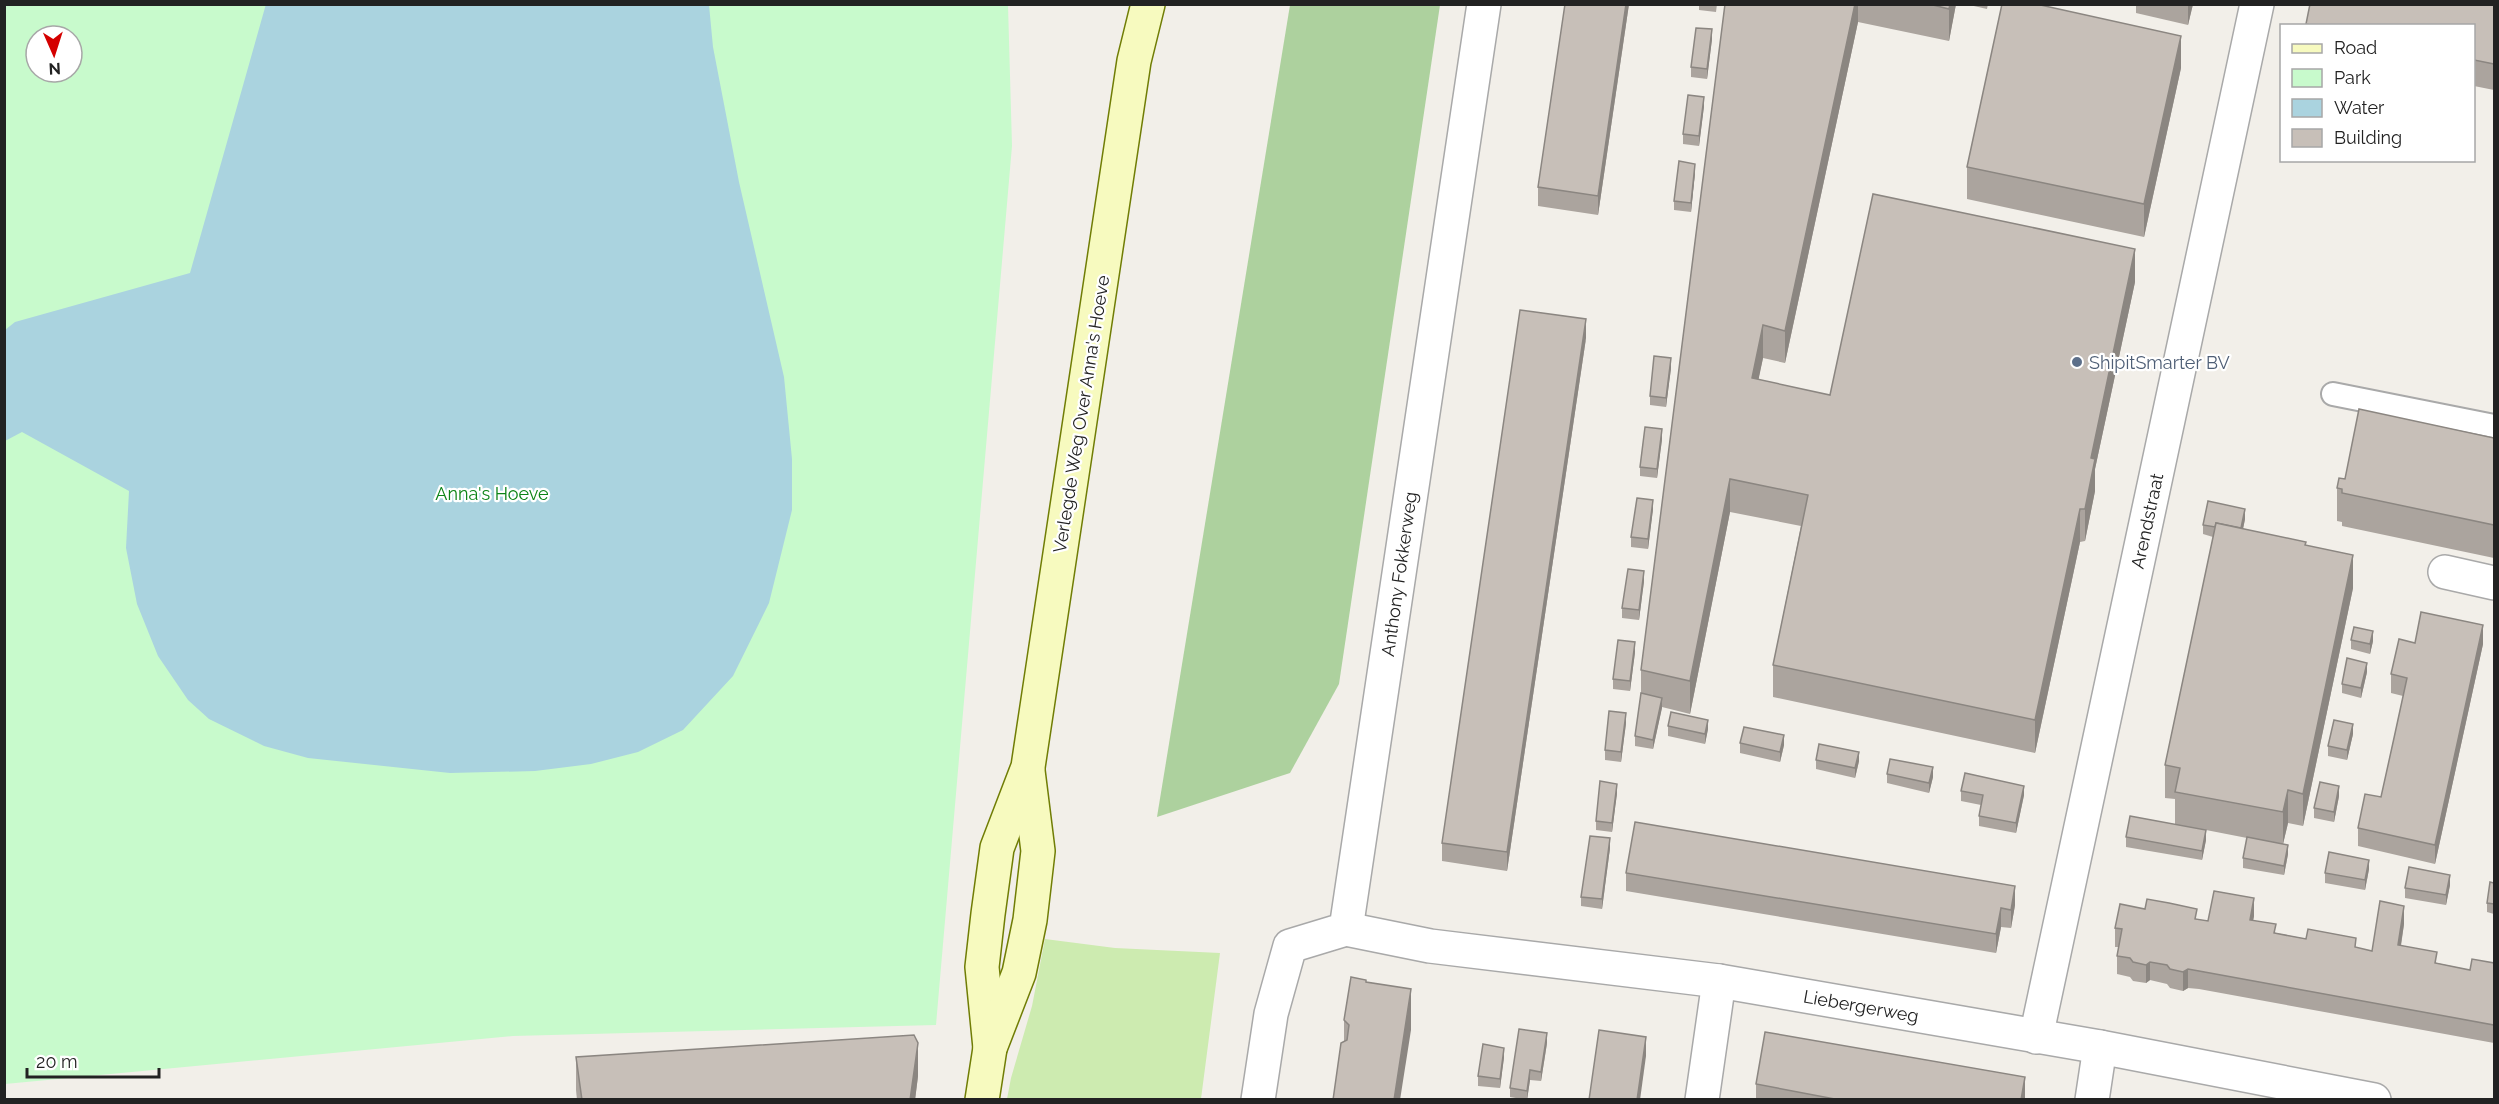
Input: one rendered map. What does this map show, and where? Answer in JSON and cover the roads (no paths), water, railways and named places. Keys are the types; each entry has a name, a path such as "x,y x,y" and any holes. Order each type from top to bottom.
{"main road":[{"name":"Verlegde Weg Over Anna's Hoeve","path":"1129,4 1134,61"},
{"name":"Verlegde Weg Over Anna's Hoeve","path":"982,1100 990,1048 1019,973 1030,920 1038,851 1028,767 1134,61 1148,4"}],"street":[{"name":"Anthony Fokkerweg","path":"1346,930 1484,4"},
{"name":"Arendstraat","path":"2036,1037 2257,4"},
{"path":"2445,572 2494,583"},
{"name":"Liebergerweg","path":"1346,930 1430,946 1719,981 2100,1047 2374,1100"},
{"path":"1258,1100 1271,1014 1290,946 1346,930"},
{"path":"1702,1100 1719,981"},
{"path":"2092,1100 2100,1047"}],"lane":[{"path":"2333,394 2494,426"}],"water":[{"path":"266,4 709,5 713,47 739,182 784,377 792,459 792,510 769,603 733,676 683,730 638,752 591,764 535,771 450,773 308,758 264,746 209,719 188,700 158,656 137,604 126,548 129,491 22,432 5,441 5,330 15,322 190,273"}],"place":[{"name":"ShipitSmarter BV","path":"2077,362"}],"park label":[{"name":"Anna's Hoeve","path":"492,493"}]}
